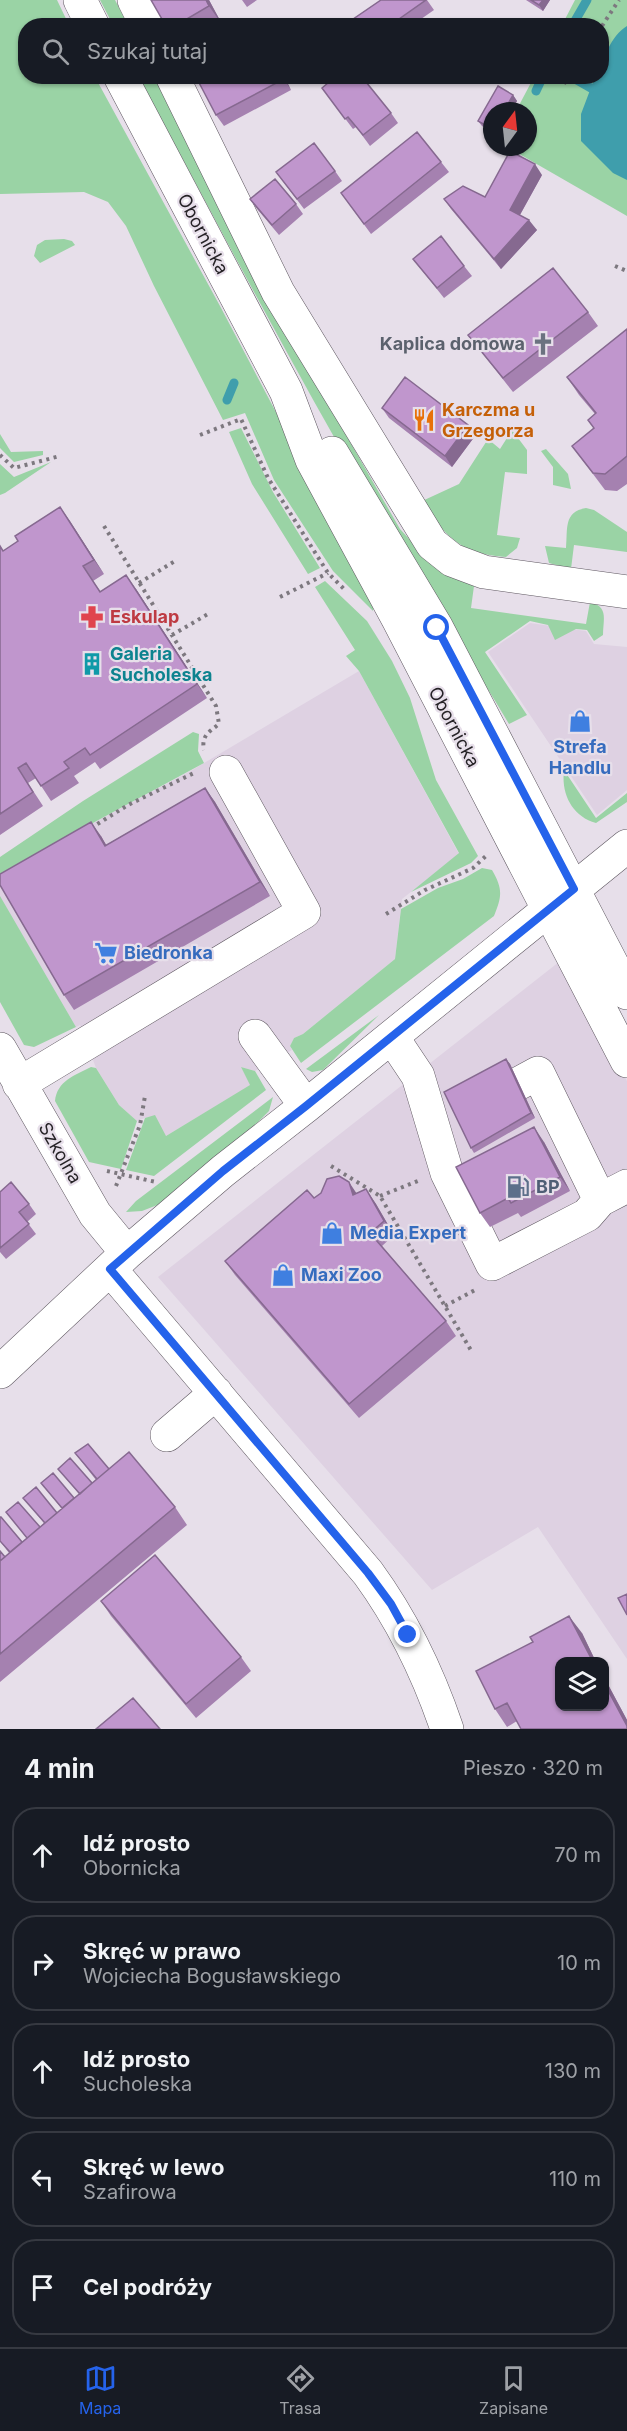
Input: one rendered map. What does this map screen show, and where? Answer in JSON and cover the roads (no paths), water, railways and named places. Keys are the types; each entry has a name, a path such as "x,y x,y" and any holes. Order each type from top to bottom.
{"main road":[{"path":"80,0 89,18"},
{"path":"134,0 143,18"},
{"name":"Obornicka","path":"124,84 286,391 312,460 398,619 627,1061"},
{"path":"176,84 278,292 432,544 452,560 484,572 627,592"},
{"name":"Obornicka","path":"286,391 333,453 437,628 627,993"},
{"path":"19,1084 304,912 215,770"},
{"path":"0,1372 118,1261 223,1171 627,846"},
{"path":"255,1036 306,1106"},
{"path":"392,1037 418,1076 447,1173 492,1264 587,1215 614,1193 538,1073 434,1129"},
{"name":"Szkolna","path":"0,1048 95,1214 118,1261 216,1393 368,1573 391,1604 428,1678 447,1729"},
{"path":"167,1435 216,1393"}],"water":[{"path":"627,26 627,180 613,173 581,141 581,114 592,84 609,84 609,46 621,30"}],"waterway":[{"path":"577,18 587,0"},
{"path":"536,91 539,84"},
{"path":"584,84 591,88"},
{"path":"227,400 234,383"}],"place":[{"name":"Kaplica domowa","path":"543,344"},
{"name":"Karczma u Grzegorza","path":"424,420"},
{"name":"Eskulap","path":"92,617"},
{"name":"Galeria Sucholeska","path":"92,664"},
{"name":"Strefa Handlu","path":"580,721"},
{"name":"Biedronka","path":"106,953"},
{"name":"BP","path":"518,1187"},
{"name":"Media Expert","path":"332,1233"},
{"name":"Maxi Zoo","path":"283,1275"}]}
